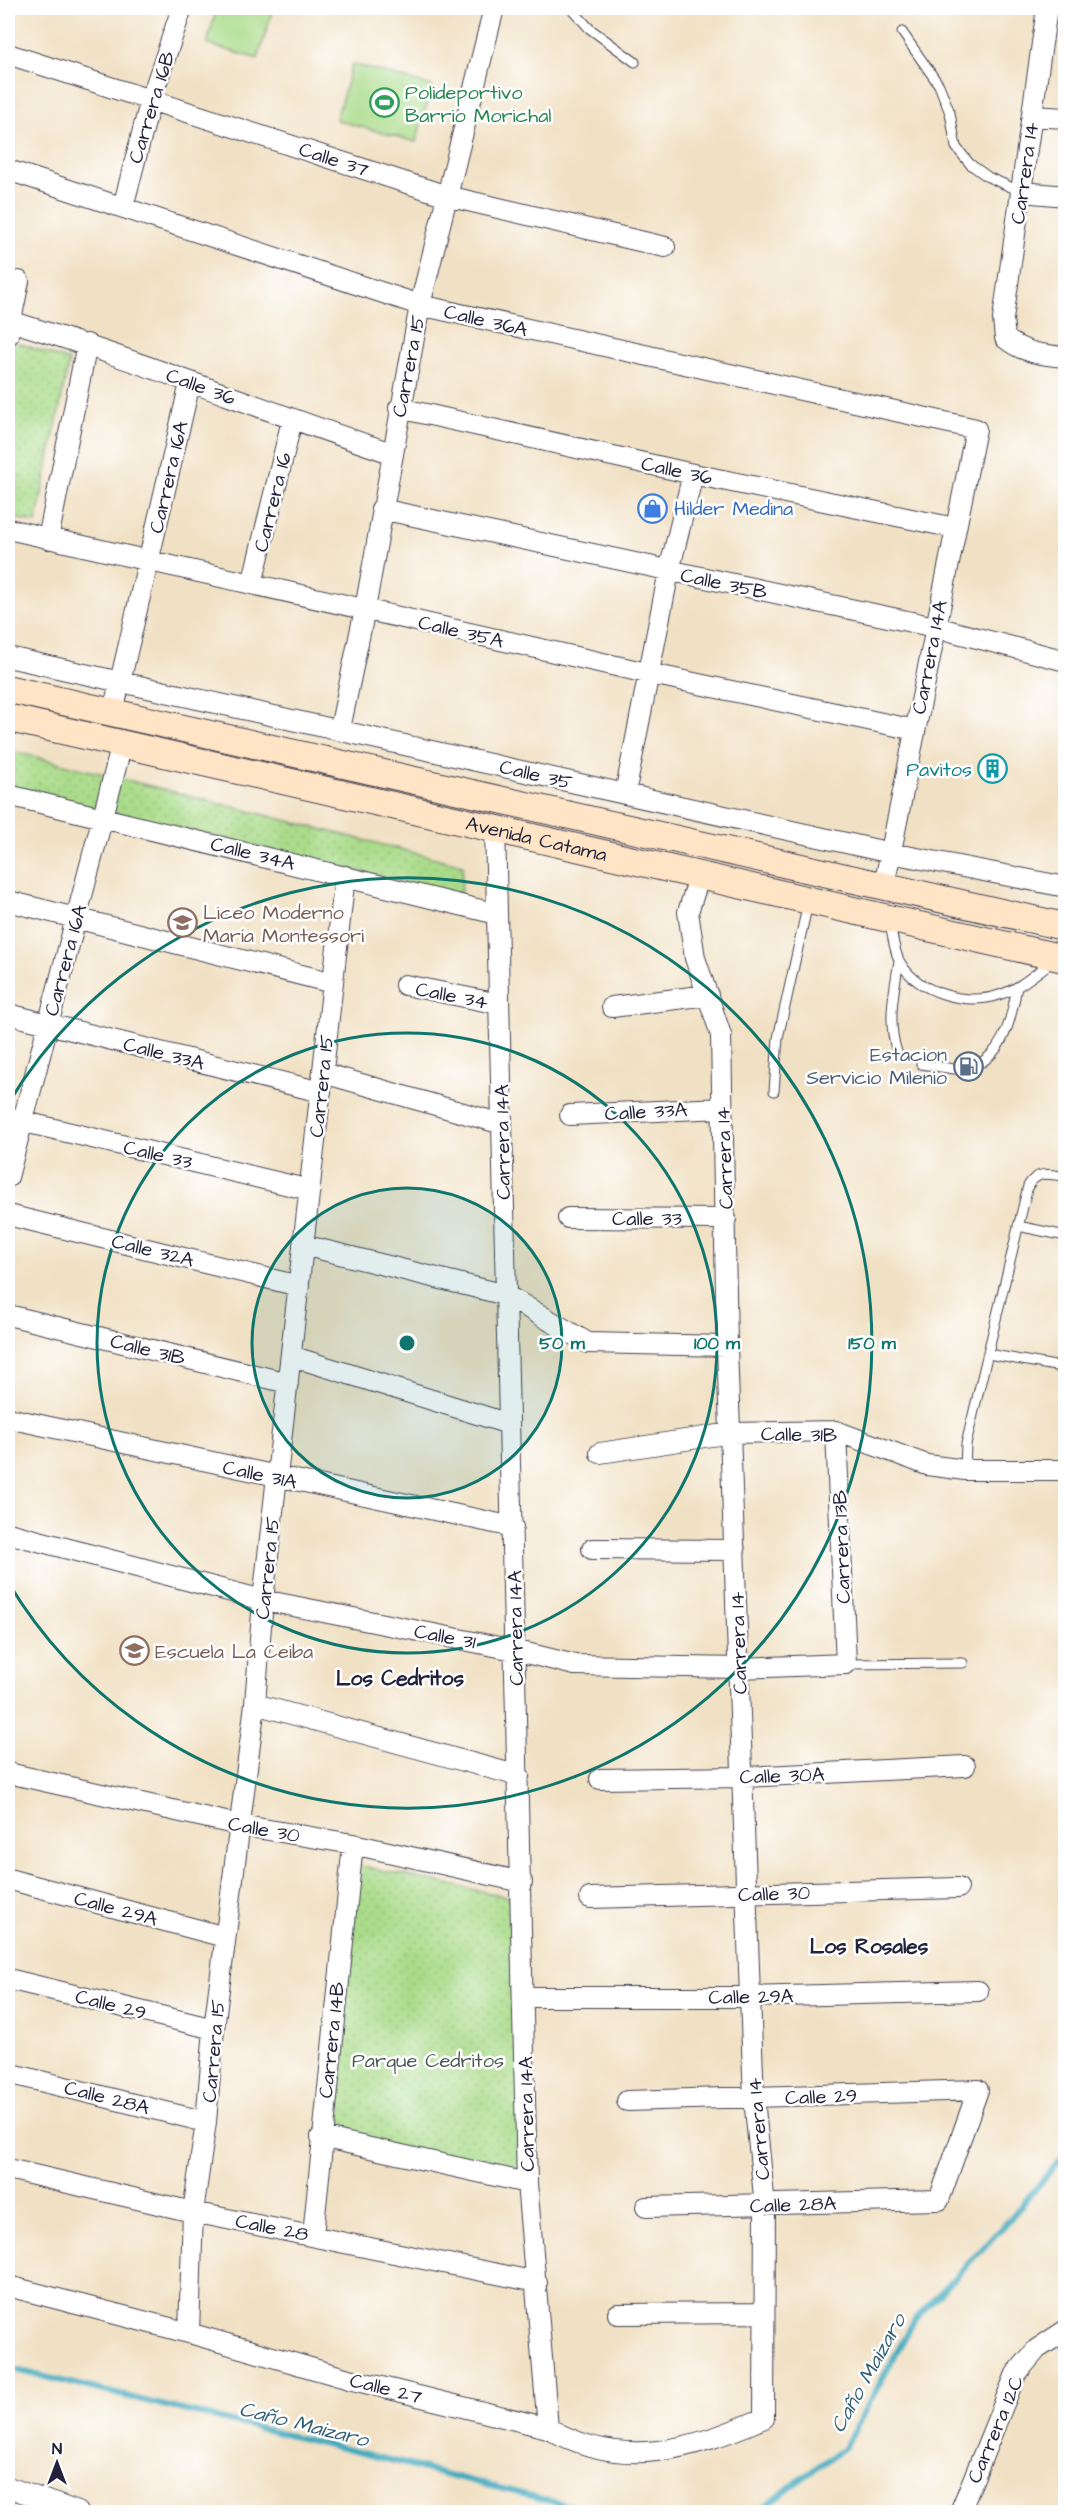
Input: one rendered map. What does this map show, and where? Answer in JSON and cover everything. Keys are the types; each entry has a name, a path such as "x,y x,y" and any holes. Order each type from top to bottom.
{"main road":[{"name":"Avenida Catama","path":"8,689 1065,927"},
{"name":"Avenida Catama","path":"8,718 495,827 1061,958"}],"street":[{"name":"Carrera 16B","path":"123,207 151,99 182,8"},
{"name":"Carrera 15","path":"340,729 365,609 399,408 420,305 494,8"},
{"name":"Carrera 14","path":"1047,8 1003,319 1005,338 1017,348 1038,354 1065,357"},
{"name":"Calle 37","path":"8,54 447,196 665,247"},
{"path":"1032,116 1065,118"},
{"name":"Calle 36A","path":"8,170 420,305 976,429"},
{"path":"1022,192 1065,196"},
{"path":"9,328 19,282"},
{"name":"Calle 36","path":"9,328 87,344 292,420 391,453"},
{"path":"48,539 87,344"},
{"name":"Carrera 16A","path":"113,712 190,383"},
{"name":"Calle 36","path":"399,408 693,474 955,528"},
{"name":"Carrera 16","path":"252,584 292,420"},
{"name":"Carrera 14A","path":"884,886 976,429"},
{"path":"624,794 647,673 693,474"},
{"name":"Calle 35B","path":"381,509 935,627 1065,661"},
{"name":"Calle 35A","path":"8,529 647,673 915,730"},
{"name":"Calle 35","path":"8,657 891,853 1065,887"},
{"name":"Carrera 16A","path":"8,1177 15,1120 48,1024 122,744"},
{"name":"Calle 34A","path":"8,795 497,914"},
{"name":"Carrera 14A","path":"495,827 513,1527 514,1650 522,1882 527,2183 548,2427"},
{"name":"Carrera 14","path":"700,875 688,912 695,958 721,1035 727,1346 744,1776 746,1893 754,2099 765,2206 764,2418"},
{"name":"Carrera 15","path":"189,2333 193,2212 206,2122 214,2029 255,1704 263,1600 345,876"},
{"path":"8,902 333,983"},
{"name":"Calle 34","path":"405,985 499,1004"},
{"path":"612,1006 708,995"},
{"name":"Calle 33A","path":"8,1014 322,1082 502,1124"},
{"name":"Calle 33A","path":"570,1115 722,1108"},
{"name":"Calle 33","path":"15,1120 310,1190"},
{"name":"Calle 32A","path":"8,1215 298,1286"},
{"name":"Calle 33","path":"568,1218 726,1219"},
{"path":"303,1245 506,1294 544,1314 588,1342 727,1346"},
{"name":"Calle 31B","path":"8,1315 288,1383"},
{"path":"291,1356 509,1424"},
{"name":"Calle 31A","path":"8,1418 277,1478 513,1527"},
{"name":"Calle 31B","path":"600,1453 730,1433 836,1431 927,1465 965,1470 1065,1470"},
{"name":"Carrera 13B","path":"836,1431 846,1664"},
{"name":"Calle 31","path":"8,1533 263,1600 514,1650 575,1665 739,1668 846,1664"},
{"path":"592,1549 735,1550"},
{"path":"255,1704 519,1776"},
{"name":"Calle 30A","path":"600,1779 744,1776 965,1766"},
{"name":"Calle 30","path":"8,1773 239,1825 353,1844 522,1882"},
{"name":"Carrera 14B","path":"313,2235 321,2138 353,1844"},
{"name":"Calle 29A","path":"8,1879 225,1937"},
{"name":"Calle 30","path":"590,1898 958,1888"},
{"name":"Calle 29","path":"8,1979 214,2029"},
{"name":"Calle 29A","path":"524,1997 750,1997 978,1991"},
{"name":"Calle 28A","path":"8,2073 206,2122"},
{"name":"Calle 29","path":"627,2101 754,2099 978,2090 939,2200"},
{"path":"321,2138 527,2183"},
{"name":"Calle 28","path":"8,2169 193,2212 537,2282"},
{"name":"Calle 28A","path":"646,2207 765,2206 939,2200"},
{"name":"Calle 27","path":"8,2286 189,2333 349,2379 548,2427 566,2438 608,2451 652,2452 712,2440 764,2418"},
{"path":"618,2314 764,2313"},
{"name":"Carrera 12C","path":"960,2512 1016,2374 1037,2349 1065,2331"},
{"path":"8,2487 36,2506 78,2512"}],"lane":[{"path":"571,8 589,28 634,62"},
{"path":"902,32 939,85 950,113 956,147 970,164 988,177 1022,192"},
{"path":"774,1091 778,1038 809,900"},
{"path":"889,920 899,961 910,977 927,988 949,995 974,999 998,996 1017,987 1061,958"},
{"path":"897,1052 892,1036 892,1017 899,961"},
{"path":"982,1062 992,1056 1000,1044 1010,1017 1017,987"},
{"path":"921,1064 954,1069"},
{"path":"965,1470 966,1444 1028,1186 1033,1177 1041,1174 1065,1177"},
{"path":"1018,1226 1065,1236"},
{"path":"988,1354 1065,1368"},
{"name":"Calle 31","path":"846,1664 963,1663"}],"green space":[{"path":"217,8 273,8 258,59 207,44"},
{"name":"Polideportivo Barrio Morichal","path":"352,64 432,86 416,142 336,120"},
{"path":"13,341 69,361 36,523 8,516 8,368"},
{"path":"8,750 463,865 461,896 8,787"},
{"name":"Parque Cedritos","path":"352,1864 518,1899 527,2182 324,2135"}],"waterway":[{"name":"Caño Maizaro","path":"756,2512 845,2447 915,2319 1003,2227 1066,2153"},
{"name":"Caño Maizaro","path":"8,2368 354,2451 593,2512"}],"place":[{"name":"Polideportivo Barrio Morichal","path":"384,103"},
{"name":"Hilder Medina","path":"653,508"},
{"name":"Pavitos","path":"993,769"},
{"name":"Liceo Moderno María Montessori","path":"182,923"},
{"name":"Estacion Servicio Milenio","path":"968,1066"},
{"name":"Escuela La Ceiba","path":"134,1651"}],"district":[{"name":"Los Cedritos","path":"400,1678"},
{"name":"Los Rosales","path":"869,1946"}]}
